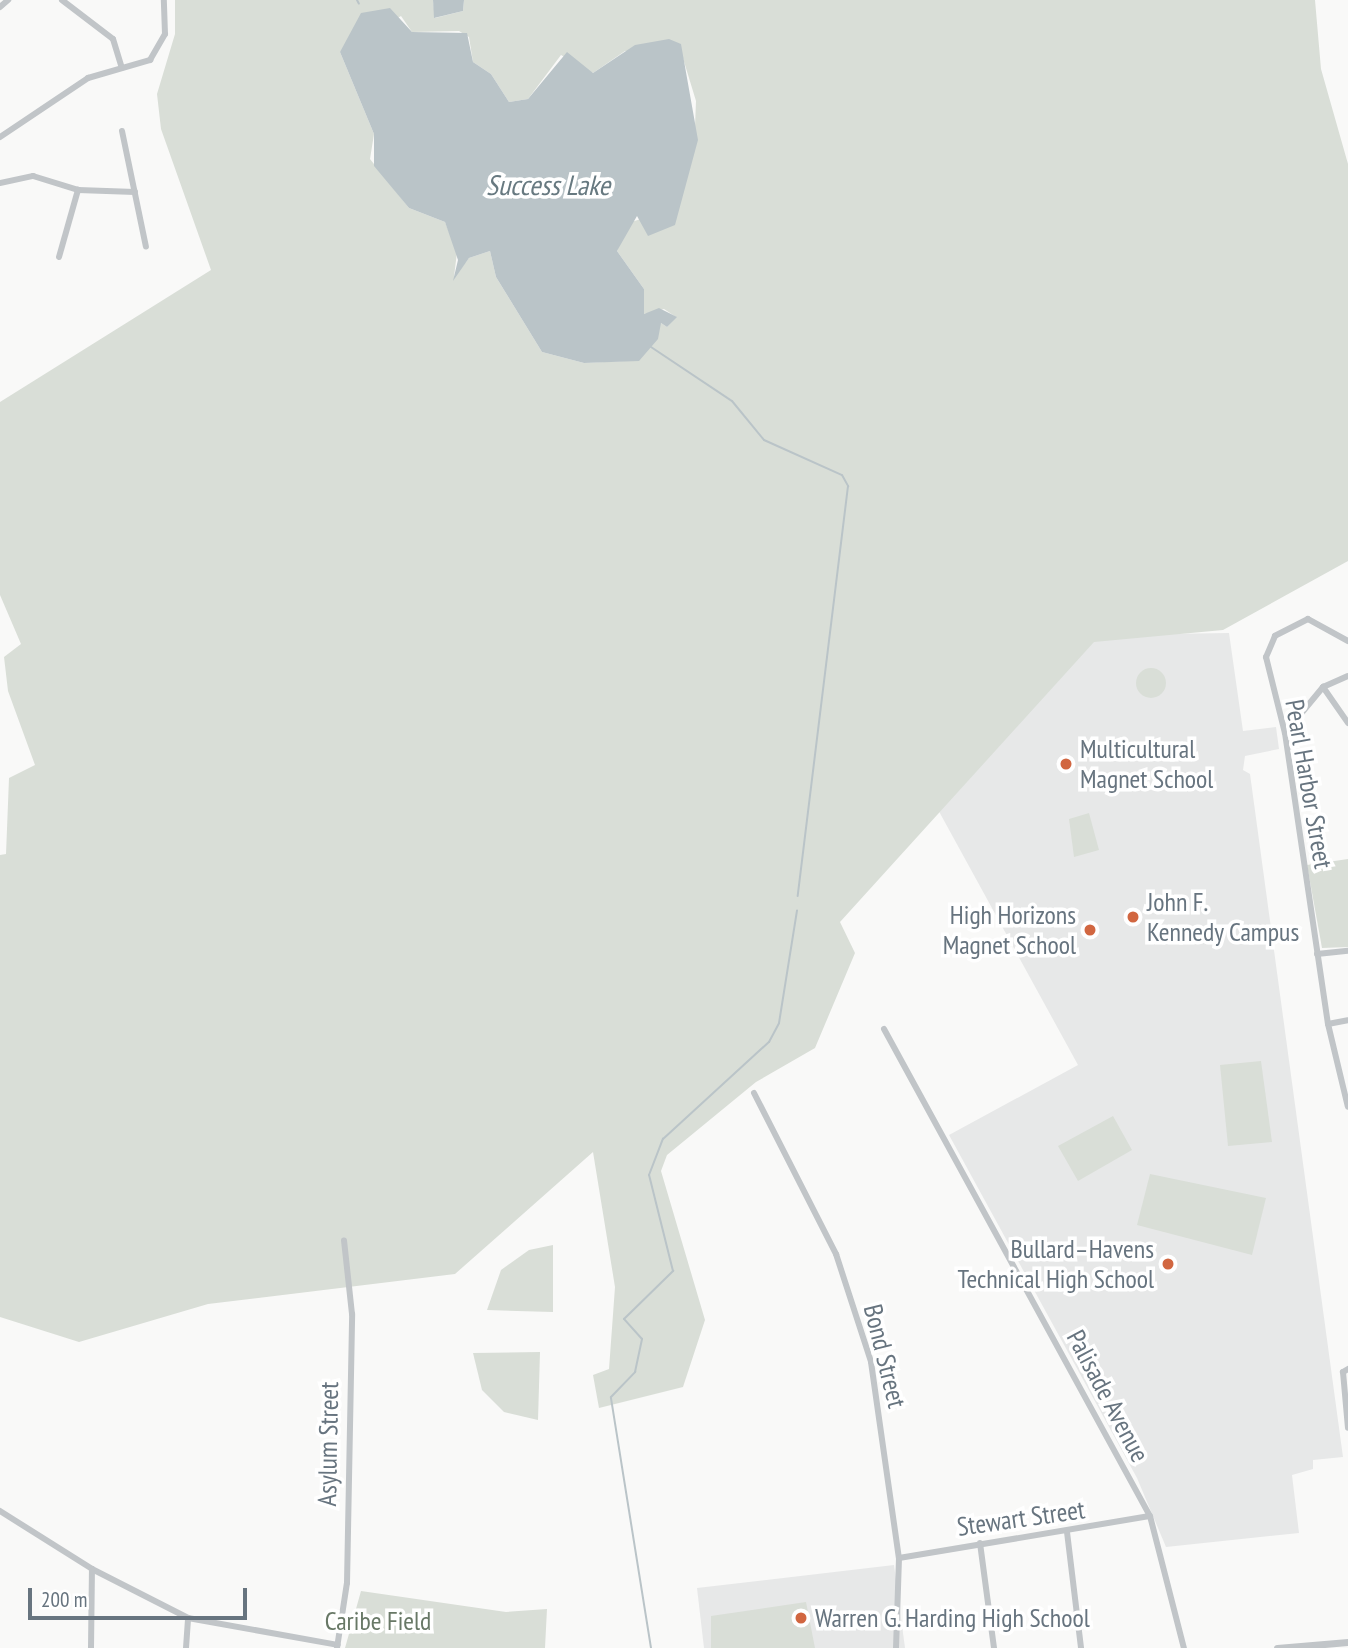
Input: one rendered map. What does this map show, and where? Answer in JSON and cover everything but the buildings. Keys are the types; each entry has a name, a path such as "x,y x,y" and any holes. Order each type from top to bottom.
{"street":[{"path":"0,7 8,0"},
{"path":"62,0 113,39 122,68"},
{"path":"0,137 79,83 145,63 158,50 164,0"},
{"path":"122,131 146,247"},
{"path":"0,183 42,177 78,190 135,192"},
{"path":"59,257 78,190"},
{"name":"Pearl Harbor Street","path":"1348,641 1308,619 1267,646 1285,733 1328,1024 1348,1107"},
{"path":"1285,733 1324,687 1348,676"},
{"path":"1324,687 1348,723"},
{"path":"1317,954 1348,951"},
{"path":"1328,1024 1348,1020"},
{"name":"Palisade Avenue","path":"884,1028 1150,1516 1184,1648"},
{"name":"Bond Street","path":"754,1093 836,1254 872,1362 899,1558 896,1648"},
{"name":"Asylum Street","path":"338,1646 347,1583 352,1314 344,1240"},
{"path":"1348,1368 1343,1372 1348,1428"},
{"path":"0,1511 92,1569 188,1618 338,1646"},
{"name":"Stewart Street","path":"899,1558 1150,1516"},
{"path":"1067,1532 1081,1648"},
{"path":"980,1544 994,1648"},
{"path":"91,1648 92,1569"},
{"path":"186,1648 188,1618"},
{"path":"1277,1648 1348,1642"}],"shaded area":[{"path":"1229,633 1243,731 1276,727 1279,749 1245,756 1243,770 1250,774 1343,1457 1313,1460 1313,1469 1292,1475 1299,1533 1166,1547 1137,1478 949,1135 1078,1065 936,806 1095,635"},
{"name":"Warren G. Harding High School","path":"894,1565 905,1648 704,1648 697,1588"}],"green space":[{"path":"175,0 433,0 435,18 463,11 464,0 1315,0 1321,69 1348,164 1348,561 1223,630 1094,642 840,922 855,953 815,1048 756,1082 667,1155 661,1171 705,1320 683,1387 599,1408 593,1375 609,1369 615,1287 593,1152 455,1274 208,1304 79,1342 0,1317 0,855 6,854 9,778 35,765 8,691 4,657 21,644 0,595 0,402 211,270 161,129 157,94 175,34","holes":["401,16 412,32 459,31 469,37 473,62 491,74 509,102 528,99 561,55 593,73 625,51 682,55 696,101 694,152 641,219 628,223 617,251 644,289 644,314 664,309 676,317 667,327 661,323 625,361 584,363 542,352 496,277 490,251 469,258 454,277 457,252 445,222 409,208 370,159 374,134 340,52"]},
{"path":"1151,668 1161,673 1166,683 1161,693 1151,698 1141,693 1136,683 1141,673"},
{"path":"1089,813 1099,850 1074,857 1069,819"},
{"path":"1348,859 1348,947 1322,948 1307,865"},
{"path":"1261,1061 1272,1142 1228,1146 1220,1065"},
{"path":"1113,1116 1132,1150 1078,1181 1058,1146"},
{"path":"1150,1174 1266,1198 1252,1255 1137,1225"},
{"path":"553,1245 553,1312 487,1310 501,1270 529,1250"},
{"path":"540,1352 538,1420 504,1412 482,1390 473,1353"},
{"name":"Caribe Field","path":"361,1591 506,1612 547,1609 545,1648 345,1648"},
{"path":"806,1602 815,1648 711,1648 711,1616"}],"water":[{"path":"433,0 464,0 463,11 434,18"},
{"name":"Success Lake","path":"390,8 412,32 467,33 473,62 491,74 509,102 528,99 567,52 593,73 635,45 669,39 681,44 698,140 675,225 648,236 637,216 617,251 644,289 644,314 659,308 677,317 667,327 661,323 658,339 639,361 584,363 542,352 496,277 490,251 469,258 453,281 458,260 445,222 409,208 374,166 374,134 340,52 361,13"}],"waterway":[{"path":"357,0 359,4"},
{"path":"651,347 732,401 764,440 842,475 848,486 798,896"},
{"path":"651,1648 611,1397 635,1372 642,1339 624,1319 673,1271 649,1175 663,1139 769,1042 779,1023 797,910"}],"place":[{"name":"Multicultural Magnet School","path":"1066,764"},
{"name":"John F. Kennedy Campus","path":"1133,917"},
{"name":"High Horizons Magnet School","path":"1090,930"},
{"name":"Bullard–Havens Technical High School","path":"1168,1264"},
{"name":"Warren G. Harding High School","path":"801,1618"}]}
